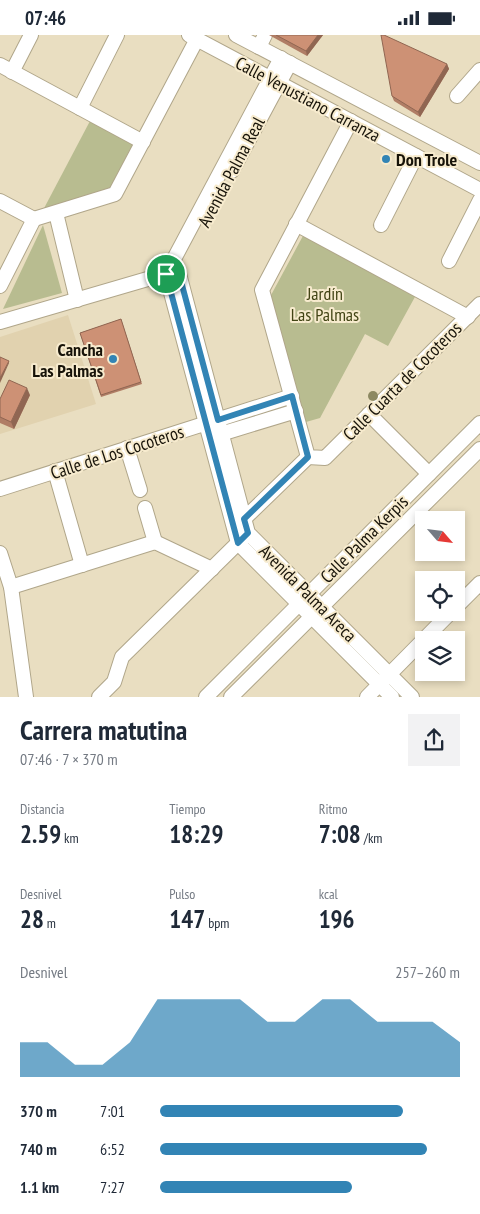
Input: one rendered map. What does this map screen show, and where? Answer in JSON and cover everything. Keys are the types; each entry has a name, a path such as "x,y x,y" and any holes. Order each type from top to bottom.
{"street":[{"path":"31,35 6,69 143,142"},
{"path":"80,108 117,35"},
{"name":"Calle Venustiano Carranza","path":"236,35 262,41 285,61 480,163"},
{"path":"0,201 34,219 115,195 143,142 193,37"},
{"name":"Calle Venustiano Carranza","path":"193,37 480,190"},
{"name":"Avenida Palma Real","path":"172,272 285,61"},
{"path":"457,96 480,70"},
{"path":"99,697 114,682 122,657 238,543 246,526 308,457 262,290 351,121"},
{"path":"381,225 416,156"},
{"path":"449,261 480,201"},
{"path":"56,213 77,300"},
{"path":"0,286 34,219"},
{"path":"296,224 468,317"},
{"path":"0,322 172,272"},
{"name":"Avenida Palma Areca","path":"172,272 215,436 246,526 322,606 384,679 392,697"},
{"name":"Calle Cuarta de Cocoteros","path":"308,457 324,458 480,305"},
{"name":"Calle de Los Cocoteros","path":"0,489 292,396"},
{"path":"215,436 296,411"},
{"path":"368,414 429,474"},
{"name":"Calle Palma Kerpis","path":"206,697 480,423"},
{"name":"Avenida Palma Areca","path":"215,436 238,543 311,616 384,679 412,697"},
{"path":"128,448 140,490"},
{"name":"Calle Palma Kerpis","path":"231,697 480,449"},
{"path":"55,471 82,565"},
{"path":"145,508 155,542"},
{"path":"11,587 155,542 212,569"},
{"path":"0,553 11,587 26,697"},
{"path":"465,598 480,583"},
{"path":"367,697 442,621"}],"shaded area":[{"path":"68,315 96,404 0,434 0,337"}],"green space":[{"path":"90,121 133,144 110,188 41,214"},
{"path":"43,225 62,293 3,309"},
{"name":"Jardín Las Palmas","path":"304,234 416,295 388,346 365,334 320,418 306,422 270,297"}],"building":[{"path":"276,35 318,35 306,51"},
{"path":"381,35 447,64 418,112 392,96"},
{"name":"Cancha Las Palmas","path":"121,319 141,382 101,395 80,333"},
{"path":"0,357 9,361 0,378"},
{"path":"9,380 27,388 11,422 0,417 0,399"}],"place":[{"name":"Don Trole","path":"386,159"},
{"name":"Cancha Las Palmas","path":"113,359"}],"route":[{"path":"178,270 218,420 292,396 308,457 244,519 248,533 238,543 208,438 166,274 178,270"}]}
